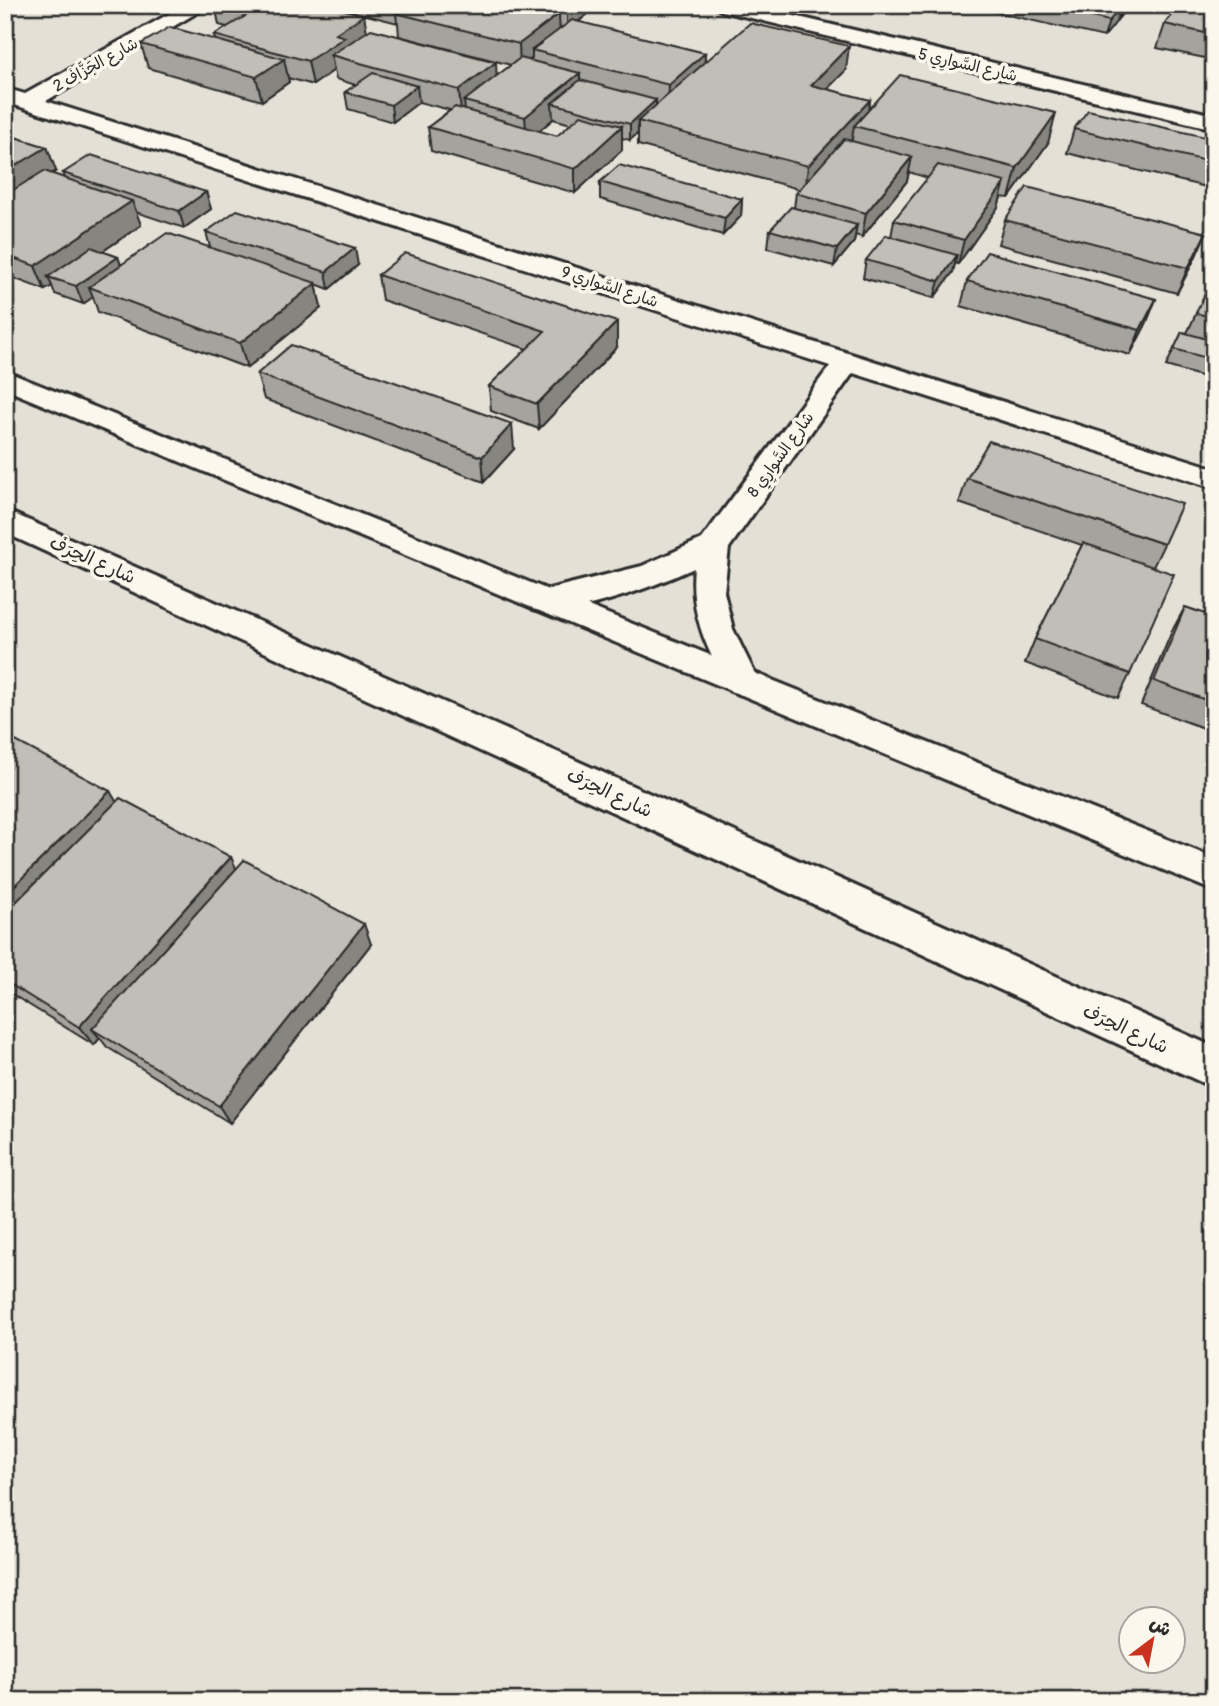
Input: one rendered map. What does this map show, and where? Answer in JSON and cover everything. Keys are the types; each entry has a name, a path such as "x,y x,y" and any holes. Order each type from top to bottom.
{"street":[{"name":"شارع الجَزَّاف 2","path":"16,98 200,5"},
{"name":"شارع السَّوارِي 5","path":"722,5 1214,122"},
{"name":"شارع السَّوارِي 9","path":"16,98 1214,478"},
{"name":"شارع السَّوارِي 8","path":"741,682 716,629 708,592 713,547 847,362"},
{"path":"5,379 1214,876"},
{"name":"شارع الحِرَف","path":"5,520 1214,1068"},
{"name":"شارع السَّوارِي 8","path":"545,601 619,585 653,574 713,547"}],"shaded area":[{"path":"5,5 1214,5 1214,1701 5,1701"}],"building":[{"path":"225,5 326,5 364,15 335,34 345,37 308,61 214,35 252,12"},
{"path":"408,5 525,5 559,14 519,44 396,13"},
{"path":"1040,5 1118,5 1121,6 1109,21"},
{"path":"1178,5 1214,11 1214,35 1165,24"},
{"path":"1192,5 1214,5 1214,10"},
{"path":"572,20 705,53 669,85 532,50"},
{"path":"750,23 849,46 811,85 870,100 808,166 638,121"},
{"path":"170,27 284,59 256,77 141,44"},
{"path":"371,29 496,62 459,90 331,55"},
{"path":"520,58 580,73 525,117 464,101"},
{"path":"373,73 417,86 391,105 345,92"},
{"path":"900,75 1056,113 1017,168 854,126"},
{"path":"580,80 656,100 630,124 552,103"},
{"path":"455,107 557,136 581,115 622,126 575,169 428,127"},
{"path":"1088,110 1214,139 1214,163 1074,129"},
{"path":"5,134 47,147 5,172"},
{"path":"844,139 912,157 866,213 796,193"},
{"path":"91,155 206,192 179,211 63,173"},
{"path":"619,165 742,199 725,218 600,182"},
{"path":"938,165 1005,182 964,240 894,220"},
{"path":"44,171 132,201 35,266 5,255 5,195"},
{"path":"1027,187 1206,233 1188,268 1005,220"},
{"path":"791,207 857,225 837,249 770,230"},
{"path":"237,210 355,248 326,272 206,232"},
{"path":"167,233 316,283 240,343 89,287"},
{"path":"886,235 957,255 939,281 866,260"},
{"path":"91,247 118,257 76,286 48,277"},
{"path":"987,252 1156,299 1140,330 967,281"},
{"path":"405,253 617,322 537,404 489,386 545,331 378,275"},
{"path":"1214,275 1214,318 1196,313"},
{"path":"1182,332 1214,341 1214,360 1174,349"},
{"path":"291,345 512,424 482,457 257,374"},
{"path":"989,441 1182,504 1164,544 967,478"},
{"path":"1083,543 1174,574 1130,674 1035,639"},
{"path":"1185,607 1214,617 1214,703 1154,681"},
{"path":"5,737 110,791 5,895"},
{"path":"120,798 231,857 79,1027 5,981 5,913"},
{"path":"244,860 364,924 219,1106 92,1029"}]}
